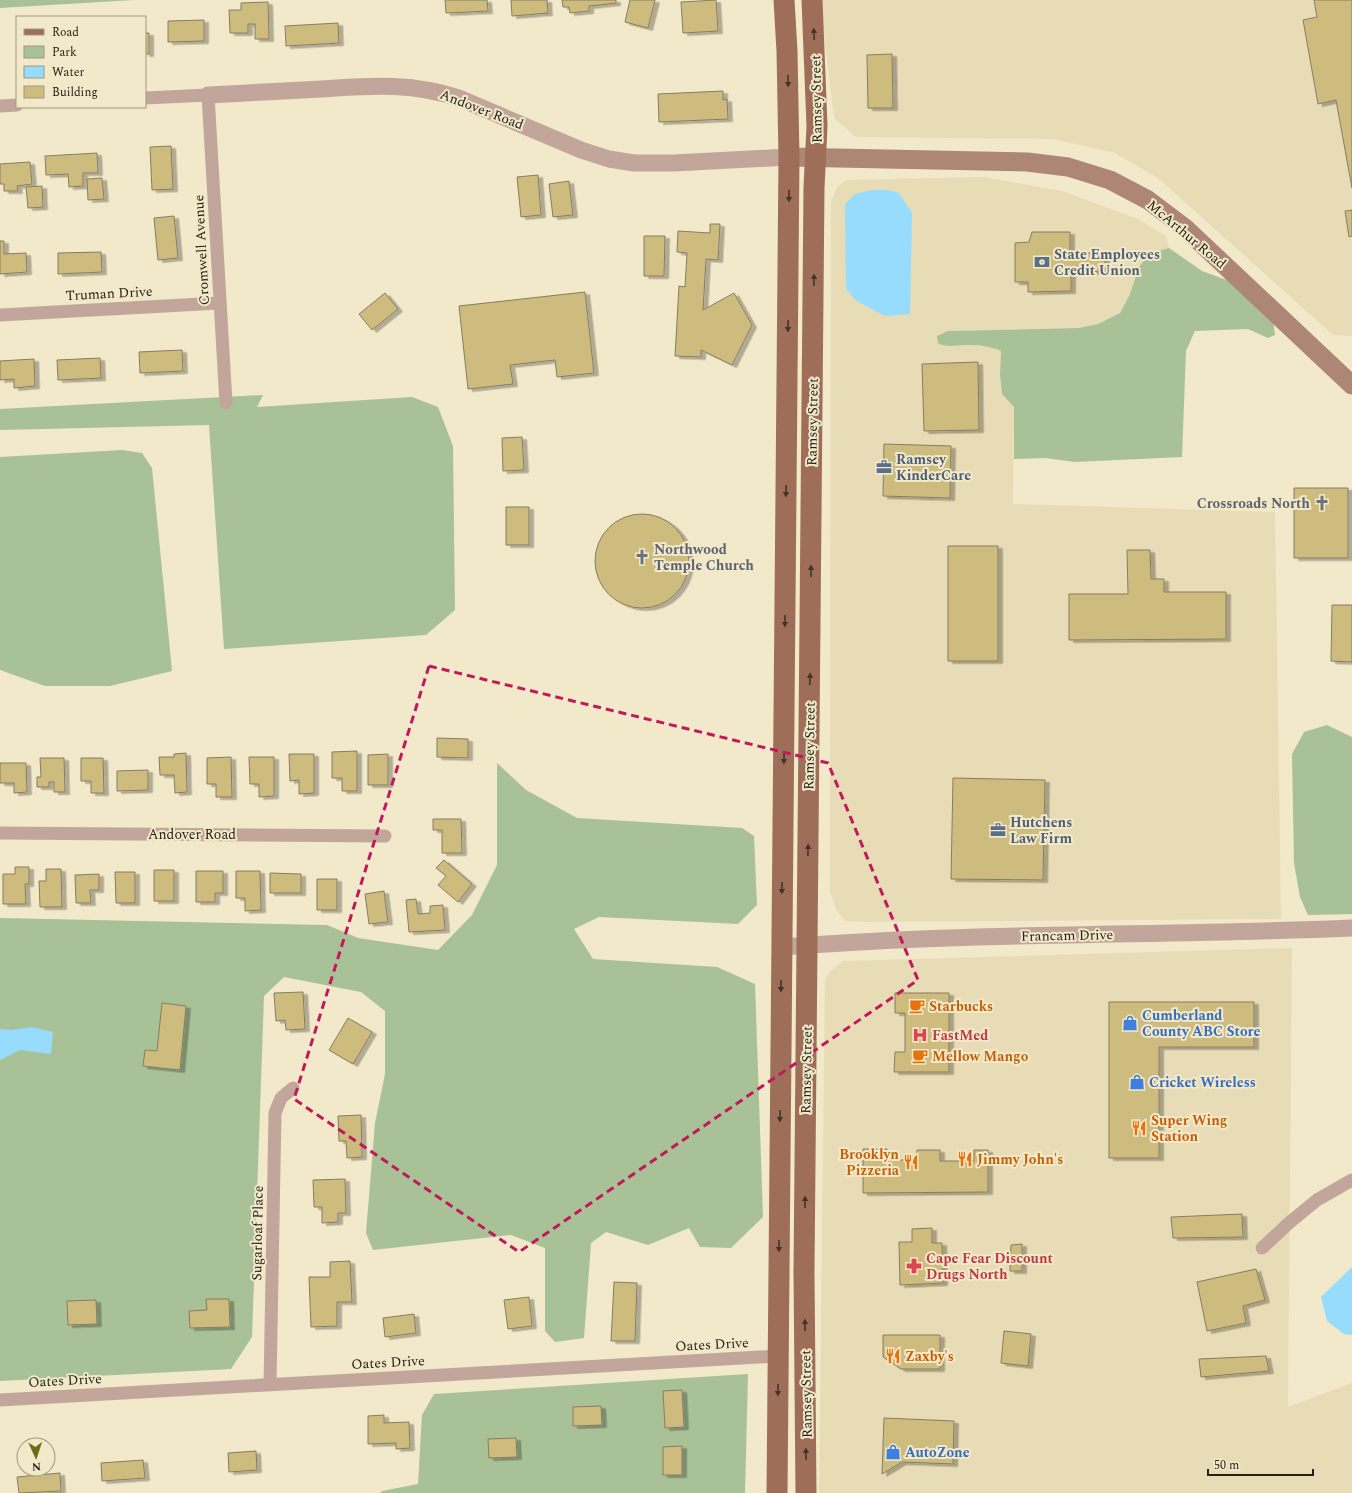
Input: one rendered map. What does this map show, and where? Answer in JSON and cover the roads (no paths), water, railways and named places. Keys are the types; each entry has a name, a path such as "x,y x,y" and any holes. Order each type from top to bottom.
{"main road":[{"name":"Ramsey Street","path":"777,1493 789,157 787,51 784,0"},
{"name":"Ramsey Street","path":"806,1493 804,1272 816,157 816,95 812,0"},
{"name":"McArthur Road","path":"789,157 1027,162 1068,167 1110,180 1148,200 1179,223 1352,385"}],"street":[{"name":"Andover Road","path":"146,98 384,86 414,87 459,98 596,155 634,163 668,164 789,157"},
{"name":"Cromwell Avenue","path":"208,95 226,403"},
{"path":"0,106 16,105"},
{"name":"Truman Drive","path":"0,315 220,303"},
{"name":"Andover Road","path":"0,833 385,836"},
{"name":"Francam Drive","path":"782,947 1010,936 1264,932 1352,928"},
{"name":"Sugarloaf Place","path":"270,1385 275,1113 281,1098 293,1088"},
{"path":"1262,1248 1317,1200 1352,1180"},
{"name":"Oates Drive","path":"0,1400 778,1356"}],"water":[{"path":"872,190 887,190 899,193 912,213 910,314 885,316 855,300 846,288 845,204 855,194"},
{"path":"32,1027 53,1032 51,1054 20,1050 0,1060 0,1029 11,1030"},
{"path":"1352,1267 1352,1335 1344,1334 1327,1321 1321,1297"}],"place":[{"name":"State Employees Credit Union","path":"1042,262"},
{"name":"Ramsey KinderCare","path":"884,467"},
{"name":"Crossroads North","path":"1322,503"},
{"name":"Northwood Temple Church","path":"642,557"},
{"name":"Hutchens Law Firm","path":"998,830"},
{"name":"Starbucks","path":"917,1006"},
{"name":"Cumberland County ABC Store","path":"1130,1023"},
{"name":"FastMed","path":"920,1035"},
{"name":"Mellow Mango","path":"920,1056"},
{"name":"Cricket Wireless","path":"1137,1082"},
{"name":"Super Wing Station","path":"1139,1128"},
{"name":"Jimmy John's","path":"965,1159"},
{"name":"Brooklyn Pizzeria","path":"911,1162"},
{"name":"Cape Fear Discount Drugs North","path":"914,1266"},
{"name":"Zaxby's","path":"893,1356"},
{"name":"AutoZone","path":"893,1452"}]}
